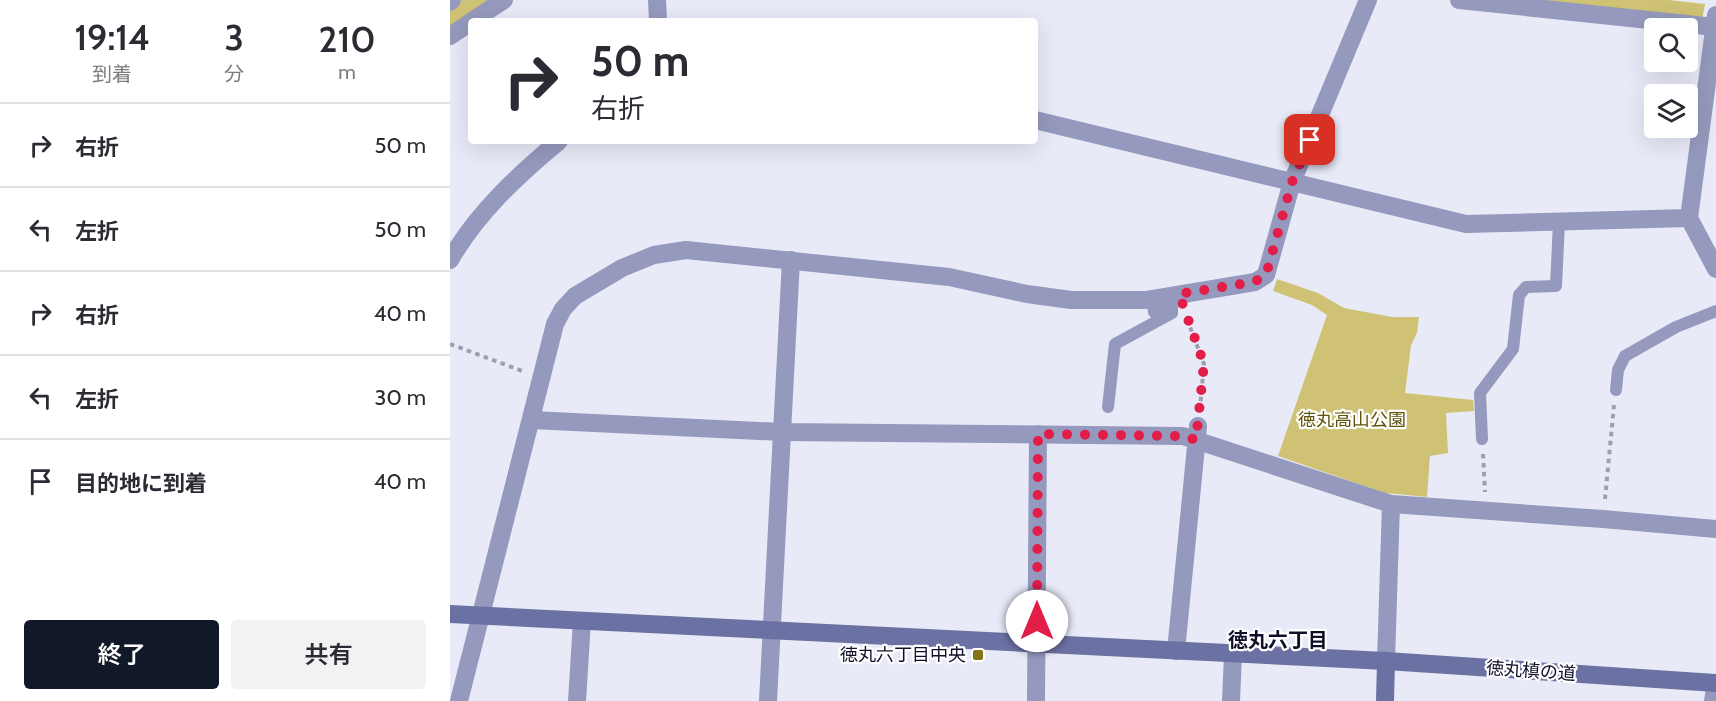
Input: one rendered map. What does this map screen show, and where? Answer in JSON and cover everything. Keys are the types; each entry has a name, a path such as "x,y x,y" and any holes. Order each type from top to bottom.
{"street":[{"path":"477,18 504,0"},
{"path":"657,0 658,18"},
{"path":"459,701 555,324 563,309 575,296 622,268 654,255 686,250 949,277 1028,294 1071,300 1180,299 1254,282 1266,275 1292,182 1368,0"},
{"path":"1459,0 1715,22 1689,218 1716,269"},
{"path":"450,36 468,24"},
{"path":"1038,121 1466,224 1689,218"},
{"path":"450,260 477,219 512,185 521,172 555,144"},
{"path":"768,701 791,260"},
{"path":"532,420 782,432 1038,434 1108,431 1184,436 1197,433 1391,504 1716,529"},
{"path":"1176,651 1197,433"},
{"path":"1036,701 1038,434"},
{"path":"1385,701 1391,504"},
{"name":"徳丸槙の道","path":"450,614 1386,661 1716,683"},
{"path":"577,701 582,621"},
{"path":"1231,701 1233,654"},
{"path":"1713,701 1716,683"}],"lane":[{"path":"1482,439 1480,393 1513,349 1519,296 1526,287 1556,286 1559,222"},
{"path":"1108,407 1115,344 1172,313 1172,308 1154,312 1152,299"},
{"path":"1616,390 1618,370 1625,356 1676,327 1716,311"}],"path":[{"path":"1180,299 1204,364 1197,433"},
{"path":"450,344 542,379"},
{"path":"1606,483 1612,427"},
{"path":"1483,454 1485,485"}],"green space":[{"path":"461,0 492,0 450,28 450,8"},
{"path":"1505,0 1669,0 1705,4 1702,20"},
{"name":"徳丸高山公園","path":"1277,279 1318,293 1344,308 1392,317 1419,317 1417,333 1411,345 1405,393 1473,400 1474,411 1446,413 1448,453 1430,456 1427,497 1385,493 1278,456 1327,315 1312,305 1273,291"}],"place":[{"name":"徳丸六丁目中央","path":"978,655"}],"district":[{"name":"徳丸六丁目","path":"1278,640"}],"route":[{"path":"1037,621 1038,434 1184,436 1196,440 1204,364 1179,294 1254,282 1266,275 1292,182 1310,140"}]}
